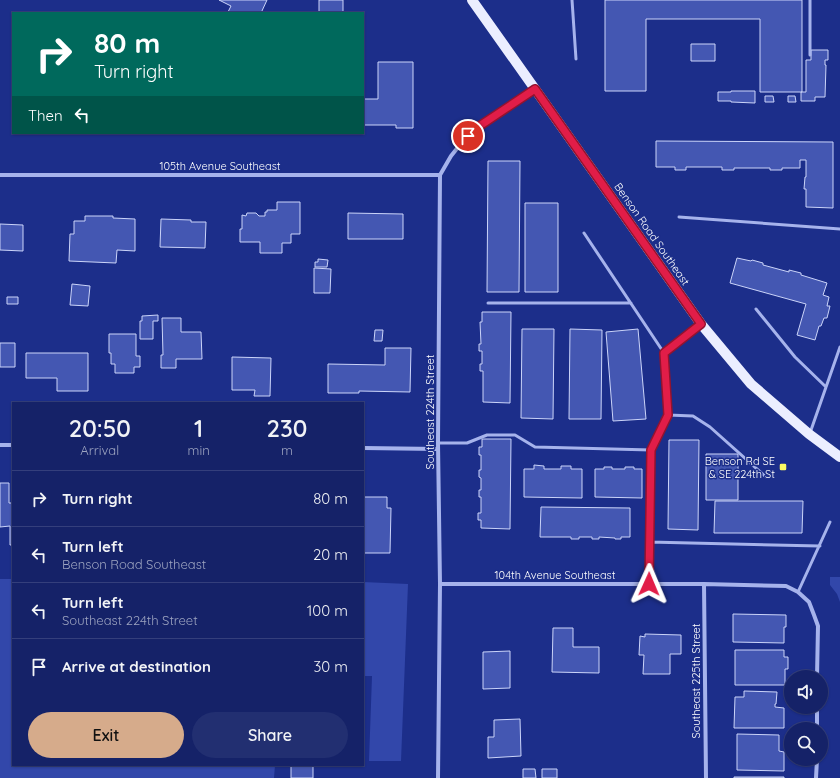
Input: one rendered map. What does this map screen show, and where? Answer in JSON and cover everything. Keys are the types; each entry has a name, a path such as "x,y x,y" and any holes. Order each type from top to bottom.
{"main road":[{"name":"Benson Road Southeast","path":"472,0 701,324 751,384 809,434 840,457"}],"street":[{"name":"Southeast 224th Street","path":"438,778 440,584 438,444 440,175 451,156 478,127 535,89"},
{"name":"105th Avenue Southeast","path":"0,175 440,175"},
{"path":"0,445 12,445"},
{"path":"364,448 438,449"},
{"name":"104th Avenue Southeast","path":"440,584 704,584 786,586 798,592 809,602 814,614 818,626 817,670"},
{"name":"Southeast 225th Street","path":"704,584 706,778"},
{"path":"816,778 817,766"}],"lane":[{"path":"572,0 576,59"},
{"path":"810,0 810,55"},
{"path":"678,217 840,229"},
{"path":"584,233 664,353 668,415 651,450 649,584"},
{"path":"488,303 631,304"},
{"path":"756,309 795,357 826,387"},
{"path":"664,353 701,324"},
{"path":"809,434 840,347"},
{"path":"668,415 693,416 710,427 766,477"},
{"path":"438,444 467,443 487,435 514,435 535,447 651,450"},
{"path":"798,592 830,522"},
{"path":"649,542 820,546"}],"shaded area":[{"path":"830,577 840,577 840,602 837,594 830,585"},
{"path":"0,579 12,579 12,766 275,766 274,778 0,778"},
{"path":"364,582 408,584 401,761 369,761 372,676 364,676"}],"building":[{"path":"219,0 267,0 261,12 228,12 231,6"},
{"path":"319,0 343,0 343,12 319,12"},
{"path":"605,0 802,0 802,92 760,92 760,19 646,19 646,91 605,91"},
{"path":"691,44 715,44 715,61 691,61"},
{"path":"811,50 828,50 828,60 825,60 825,97 815,97 815,101 801,101 801,92 806,92 806,60 811,60"},
{"path":"378,62 413,62 413,128 396,128 396,125 364,125 364,99 378,99"},
{"path":"755,91 755,103 718,101 718,92"},
{"path":"765,96 773,96 774,102 765,102"},
{"path":"788,96 795,96 796,102 788,102"},
{"path":"656,141 833,142 833,208 806,207 806,189 804,189 806,160 800,160 800,168 782,168 782,170 770,170 770,168 734,168 734,170 722,170 722,167 686,167 686,170 675,170 675,167 656,167"},
{"path":"488,161 520,161 519,292 487,292"},
{"path":"277,202 300,202 300,234 291,234 291,243 282,243 282,253 260,253 260,242 240,242 242,215 246,216 247,213 256,213 259,216 265,216 265,212 267,212 267,210 277,210"},
{"path":"525,203 558,203 558,292 525,292"},
{"path":"348,213 403,214 403,239 348,239"},
{"path":"85,216 113,216 113,218 135,219 135,251 117,250 116,263 69,261 70,234 74,234 74,221 85,221"},
{"path":"161,219 206,222 205,248 160,247"},
{"path":"0,224 23,225 23,251 0,250"},
{"path":"737,258 752,260 763,263 763,265 789,272 789,270 801,273 801,275 827,283 823,295 829,297 827,306 830,306 827,318 824,318 821,326 819,326 815,340 797,335 806,304 730,283"},
{"path":"318,259 328,260 327,267 315,267 315,262 318,262"},
{"path":"314,268 331,269 330,293 314,293"},
{"path":"72,284 90,286 88,306 70,305"},
{"path":"7,297 18,297 18,304 7,304"},
{"path":"482,312 511,312 510,403 483,402 483,371 480,371 480,364 482,364 482,351 479,351 479,344 481,344 480,322 482,322"},
{"path":"158,315 158,321 153,321 153,339 140,339 140,321 142,321 142,316"},
{"path":"162,318 181,318 181,332 201,332 202,359 176,359 176,368 161,368 161,355 163,355"},
{"path":"522,329 554,329 553,419 521,418"},
{"path":"570,329 602,330 601,419 569,419"},
{"path":"638,329 646,419 613,421 606,332"},
{"path":"375,330 383,330 382,341 374,341"},
{"path":"109,334 136,334 136,356 140,356 140,367 134,367 134,373 115,373 115,364 111,364 111,353 109,353"},
{"path":"0,343 15,343 15,367 0,367"},
{"path":"385,348 411,348 410,392 359,391 359,393 328,393 328,364 385,365"},
{"path":"26,353 88,353 88,391 57,391 57,378 26,378"},
{"path":"232,357 271,358 270,396 254,396 255,390 232,390"},
{"path":"482,439 511,439 510,529 481,528 481,520 478,520 478,513 481,513 481,497 479,497 479,490 481,490 481,478 479,477 479,470 481,470 481,455 479,455 479,447 482,447"},
{"path":"669,440 699,440 698,530 668,529"},
{"path":"706,454 738,454 738,500 706,500"},
{"path":"534,465 544,466 544,469 561,469 561,466 571,466 571,469 582,469 582,498 524,497 524,469 534,469"},
{"path":"604,467 612,467 612,469 625,469 625,467 634,467 634,469 642,469 642,498 595,497 595,469 604,469"},
{"path":"0,483 9,483 9,503 12,503 12,545 10,545 10,526 0,527"},
{"path":"364,497 387,497 387,508 391,508 390,553 364,553"},
{"path":"715,501 803,501 802,533 714,533"},
{"path":"541,507 630,508 630,537 615,539 599,537 599,539 592,539 592,537 579,537 579,539 571,539 571,537 540,537"},
{"path":"733,614 786,615 784,643 733,642"},
{"path":"553,628 573,628 573,647 599,647 599,673 552,672"},
{"path":"645,634 681,635 681,654 670,654 670,674 643,674 644,655 639,655 640,636 645,637"},
{"path":"735,650 784,650 784,657 788,657 788,669 784,670 784,685 735,685"},
{"path":"510,651 510,688 483,689 483,652"},
{"path":"744,691 777,692 775,707 784,708 784,728 734,728 735,697 744,697"},
{"path":"520,719 521,756 488,758 488,737 494,737 494,720"},
{"path":"737,734 779,735 779,751 784,752 784,771 737,770"},
{"path":"291,766 313,766 313,778 291,778"},
{"path":"523,769 535,769 536,778 523,778"},
{"path":"542,769 557,769 557,778 542,778"},
{"path":"784,777 784,778 734,778"}],"place":[{"name":"Benson Rd SE & SE 224th St","path":"783,467"}],"route":[{"path":"468,136 478,127 535,89 701,324 664,353 668,415 651,450 649,584"}]}
